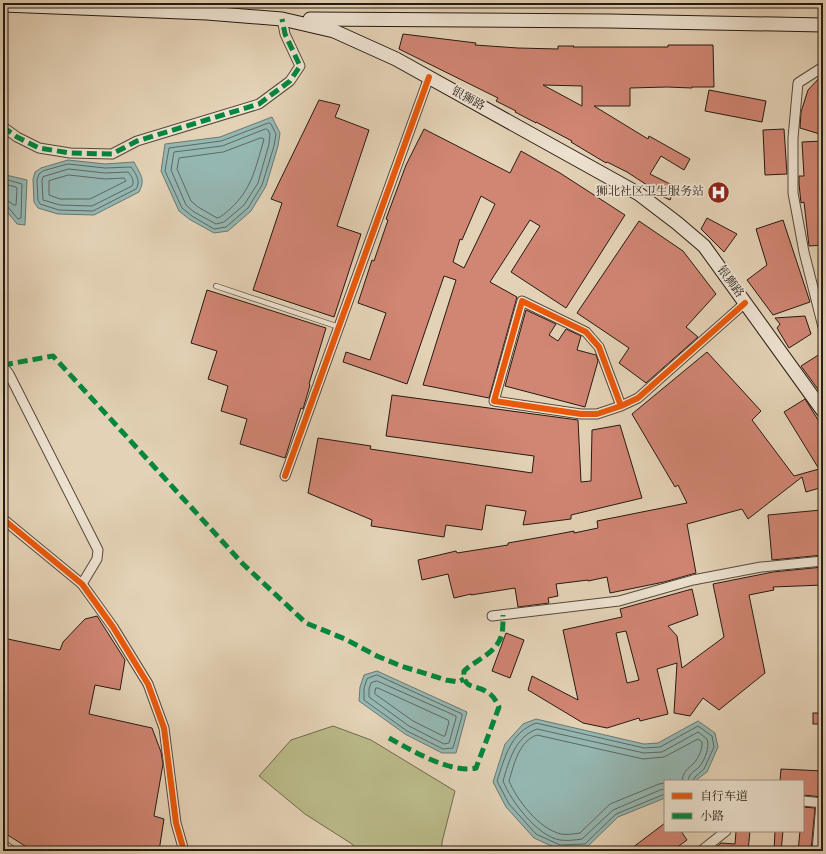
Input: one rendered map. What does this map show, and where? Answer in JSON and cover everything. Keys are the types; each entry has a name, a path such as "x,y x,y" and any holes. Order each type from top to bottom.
{"main road":[{"name":"银狮路","path":"3,5 207,13 282,19 334,30 396,59 639,194 677,223 704,246 823,411"},
{"path":"282,19 609,21 823,25"}],"street":[{"path":"3,127 17,137 39,148 70,153 112,154 137,142 259,104 290,81 300,66 285,34 282,19"},
{"path":"823,66 798,83 793,138 793,193 804,252 823,327"},
{"path":"285,476 429,77"},
{"path":"621,406 598,347 586,332 522,301 494,401 581,414 597,414 621,406 638,398 745,303"},
{"path":"3,366 9,374 98,550 96,559 82,584"},
{"path":"3,519 82,584 113,628 148,684 164,728 176,823 184,851"},
{"path":"492,616 619,601 693,580 761,567 823,561"},
{"path":"804,801 822,803 817,851"},
{"path":"701,851 725,832"},
{"path":"3,845 12,851"}],"lane":[{"path":"216,286 339,327"}],"green space":[{"path":"333,726 371,740 455,791 442,842 442,851 358,851 352,844 305,814 259,776 291,740"}],"water":[{"path":"272,117 280,133 278,146 266,186 251,211 228,231 214,233 189,219 179,211 161,171 165,144 220,137"},
{"path":"68,160 105,164 134,162 142,180 139,192 94,215 58,214 38,208 34,202 33,179 35,172 41,168"},
{"path":"6,175 27,180 25,225 17,224 4,208 3,178"},
{"path":"377,671 467,712 456,753 442,753 405,734 359,701 360,687 364,675"},
{"path":"536,719 644,744 658,743 698,721 715,733 718,747 707,772 696,780 664,780 664,798 618,817 586,848 558,849 534,838 506,807 493,782 505,744 523,724"}],"building":[{"path":"403,34 476,43 475,45 518,48 558,49 558,46 668,47 668,45 713,45 714,87 630,88 630,106 594,106 648,139 649,136 690,159 684,170 661,156 650,174 676,187 670,200 649,190 650,187 627,172 607,162 606,163 571,142 572,141 496,101 498,98 399,49","holes":["543,85 582,86 582,106"]},
{"path":"823,74 823,135 800,128 801,112 808,90"},
{"path":"709,90 766,101 762,122 705,111"},
{"path":"319,100 340,105 335,117 369,130 337,226 361,234 334,317 253,290 282,203 271,199"},
{"path":"424,129 510,173 521,151 560,173 625,215 566,308 511,272 540,226 530,220 490,282 517,297 489,398 423,385 456,280 444,276 407,384 343,362 346,352 370,360 386,313 358,303 372,260 374,261 388,220 386,219 406,165","holes":["481,196 495,204 464,268 453,262 460,239 462,240"]},
{"path":"784,129 787,174 765,175 763,130"},
{"path":"823,141 823,245 809,246 804,202 801,203 799,184 799,176 804,176 802,142"},
{"path":"707,218 737,234 724,252 701,229"},
{"path":"783,220 810,302 773,315 747,280 767,265 756,229"},
{"path":"639,221 683,251 716,294 686,327 698,337 646,383 619,363 629,348 577,313"},
{"path":"207,290 326,328 303,409 301,408 285,458 240,444 247,419 221,411 228,386 208,379 217,351 191,343"},
{"path":"526,310 556,324 549,335 558,341 566,329 581,336 577,350 596,355 598,361 585,407 505,386"},
{"path":"805,316 811,334 789,348 777,328 780,324 775,318"},
{"path":"707,352 761,411 752,420 794,476 819,469 784,412 805,399 823,428 823,487 806,492 802,477 748,519 742,509 687,524 696,573 664,582 610,593 607,577 588,581 556,584 558,596 548,598 549,603 518,607 515,588 454,598 448,574 422,580 418,560 456,551 457,553 508,545 508,543 598,528 597,521 687,503 678,485 675,487 632,414"},
{"path":"820,354 823,359 823,387 820,392 801,366"},
{"path":"392,395 578,420 581,482 591,481 592,430 620,425 642,498 571,515 571,519 523,525 526,511 486,505 482,530 446,525 444,537 371,526 372,520 308,493 318,438 371,446 370,449 532,473 534,456 386,436"},
{"path":"821,510 823,555 772,560 768,515"},
{"path":"823,567 823,585 773,587 774,590 749,595 765,673 719,710 703,698 690,716 674,713 677,663 657,669 668,714 640,721 639,718 607,728 583,723 528,690 532,676 578,700 563,630 622,617 620,609 692,589 698,615 668,626 677,636 682,668 724,637 713,584 773,572","holes":["626,631 639,680 627,683 616,633"]},
{"path":"97,616 125,660 120,690 95,685 89,714 152,728 161,752 163,764 154,816 164,819 159,851 33,851 3,832 3,638 60,650 63,642 85,619"},
{"path":"506,633 524,640 510,678 492,671"},
{"path":"813,713 823,713 823,724 813,724"},
{"path":"781,769 823,771 823,797 804,795 804,780 780,780"},
{"path":"804,807 815,808 811,851 798,851 800,832 804,832"},
{"path":"664,824 664,832 682,832 687,840 672,851 628,851"},
{"path":"736,832 750,832 748,851 712,851 721,843 735,844"},
{"path":"775,832 783,832 781,851 774,851"}],"marked path":[{"path":"3,127 17,137 39,148 70,153 112,154 137,141 259,104 290,81 300,66 285,34 282,19"},
{"path":"3,365 53,356 243,564 306,623 345,639 377,656 401,666 446,680 458,682 464,679"},
{"path":"389,738 431,760 455,768 476,768 499,707 489,693 471,686 465,681 464,671 496,646 502,634 503,615"}],"cycle path":[{"path":"285,476 429,77"},
{"path":"621,406 599,347 586,332 522,301 494,401 581,414 597,414 621,406 638,398 745,303"},
{"path":"3,519 82,584 113,627 148,684 164,728 176,823 184,851"}],"place":[{"name":"狮北社区卫生服务站","path":"719,192"}]}
